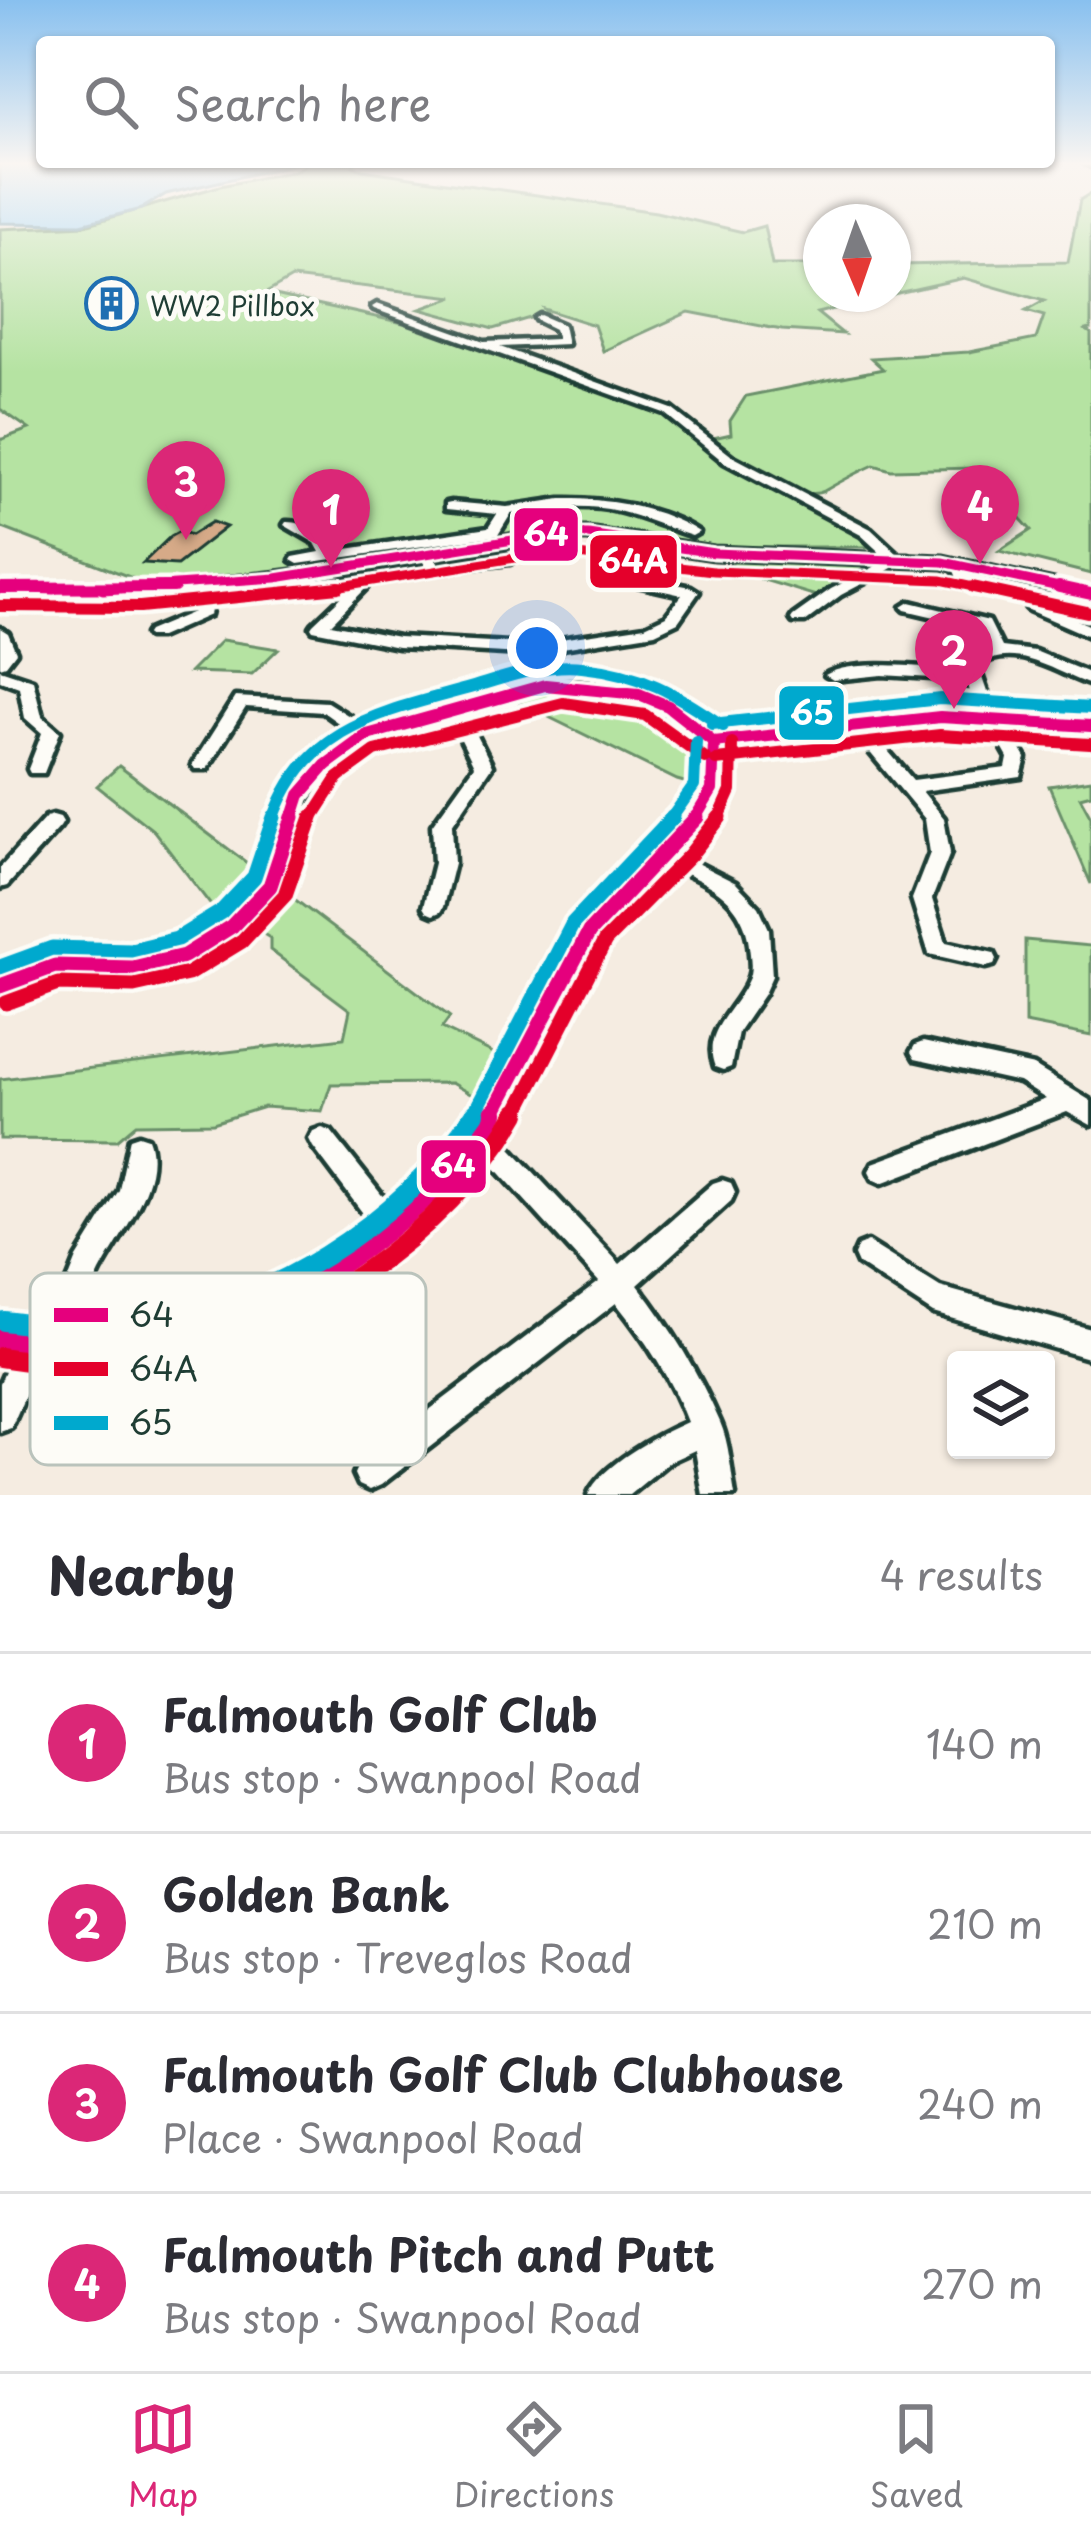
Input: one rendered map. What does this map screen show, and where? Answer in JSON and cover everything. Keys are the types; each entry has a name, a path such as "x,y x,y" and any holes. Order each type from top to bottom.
{"street":[{"path":"377,307 668,412 728,459 866,532 899,558"},
{"path":"540,319 564,335 556,344"},
{"path":"503,328 517,341"},
{"path":"476,345 556,344 572,356"},
{"path":"451,506 508,511 569,502 616,504 692,532"},
{"path":"298,560 493,532 499,516 508,511"},
{"path":"291,525 320,540 330,557"},
{"path":"0,588 209,587 550,534 589,533 714,553 899,558 1091,594"},
{"path":"425,556 434,568 511,559"},
{"path":"799,619 836,592 899,558"},
{"path":"959,566 963,577 992,587 1091,611"},
{"path":"360,586 319,627 398,642 528,649 649,629 672,619 692,592 602,573"},
{"path":"154,634 206,611 209,587"},
{"path":"992,587 1091,632"},
{"path":"910,607 983,624 995,650"},
{"path":"0,633 8,652 0,662"},
{"path":"528,649 545,685"},
{"path":"987,716 969,664 995,650 1040,659 1091,680"},
{"path":"833,675 882,670 970,676"},
{"path":"0,674 27,684 34,718 51,732 37,769"},
{"path":"0,986 55,966 133,968 184,956 232,926 270,886 300,795 326,765 367,735 545,685 631,691 671,709 714,742 987,716 1091,726"},
{"path":"201,765 241,700 327,707 367,735"},
{"path":"433,907 444,863 442,825 483,766 472,734 454,710"},
{"path":"857,726 934,818 940,853 922,899 937,948 986,959"},
{"path":"321,1273 389,1226 482,1135 591,929 701,813 712,790 714,742"},
{"path":"908,787 1014,773 1017,758 1008,742"},
{"path":"0,881 53,822"},
{"path":"665,856 747,902 760,939 761,976 723,1030 723,1060"},
{"path":"923,1052 1025,1073 1091,1114"},
{"path":"881,1172 1066,1102"},
{"path":"482,1135 678,1362 707,1428 719,1495"},
{"path":"322,1139 389,1226"},
{"path":"84,1273 132,1193 139,1146"},
{"path":"426,1431 616,1286 722,1192"},
{"path":"868,1255 933,1299 1091,1344"},
{"path":"0,1339 30,1346"},
{"path":"0,1417 30,1370"},
{"path":"604,1495 658,1451 707,1428"},
{"path":"370,1474 382,1465"}],"green space":[{"path":"0,233 765,233 772,265 803,265 803,312 821,312 817,313 843,334 782,330 689,312 603,351 594,325 544,309 547,313 493,329 420,309 454,297 292,278 266,293 431,329 663,413 723,460 861,533 875,547 720,547 628,531 558,528 353,563 153,586 0,527 0,440 29,429 0,409"},
{"path":"1074,233 1091,233 1091,329 1086,330 1091,333 1091,574 999,551 1031,530 974,468 891,470 874,465 812,493 762,477 704,440 731,434 730,421 746,396 883,369 871,358 969,352 1036,339 1044,316 1026,311 1044,301 964,278 911,290 911,265 1068,262"},
{"path":"733,558 867,562 865,570 816,596 731,570"},
{"path":"222,640 278,649 252,674 190,672"},
{"path":"575,684 653,700 705,737 712,790 677,780 506,696"},
{"path":"119,766 450,1017 442,1028 520,1066 497,1109 451,1083 331,1084 322,1111 264,1107 213,1123 136,1124 117,1140 0,1139 0,1079 344,1038 350,1010 270,950 270,938 255,929 224,935 213,923 216,912 154,831 97,786"},
{"path":"1091,780 1091,794 1080,797 1091,817 1091,884 1049,786"},
{"path":"1025,940 1091,946 1091,1036 1025,1023"}],"building":[{"path":"212,522 226,527 177,565 143,563 171,536 180,531 191,535"}],"transit line":[{"name":"64","path":"0,588 70,591 208,585 550,534 588,534 714,553 943,562 1091,594"},
{"name":"64A","path":"0,606 70,609 208,603 552,552 713,571 941,580 1087,612"},
{"name":"65","path":"0,967 52,948 131,950 177,939 221,912 254,877 285,785 314,752 361,718 542,667 582,667 660,683 723,726"},
{"name":"64","path":"0,986 55,966 133,968 184,956 232,926 270,886 300,795 326,765 367,735 545,685 577,685 654,699 714,742"},
{"name":"65","path":"712,724 940,699 1091,708"},
{"name":"64A","path":"6,1003 58,984 134,986 188,974 242,941 285,895 316,804 338,778 375,751 563,703 645,715 705,758"},
{"name":"64","path":"714,742 940,717 1091,726"},
{"name":"64A","path":"716,760 940,735 1090,744"},
{"name":"65","path":"292,1273 376,1219 425,1175 467,1125 497,1076 573,923 612,875 686,803 694,786 696,741"},
{"name":"64","path":"320,1273 365,1245 434,1188 483,1133 589,932 701,813 712,790 714,742"},
{"name":"64A","path":"356,1273 462,1186 499,1142 605,941 720,818 731,791 732,743"},
{"name":"65","path":"4,1321 30,1324"},
{"name":"64","path":"0,1339 30,1343"},
{"name":"64A","path":"0,1357 30,1362"}],"place":[{"name":"WW2 Pillbox","path":"111,304"},
{"name":"Falmouth Golf Club Clubhouse","path":"186,540"},
{"name":"Falmouth Pitch and Putt","path":"980,564"},
{"name":"Falmouth Golf Club","path":"331,568"},
{"name":"Golden Bank","path":"954,709"}]}
